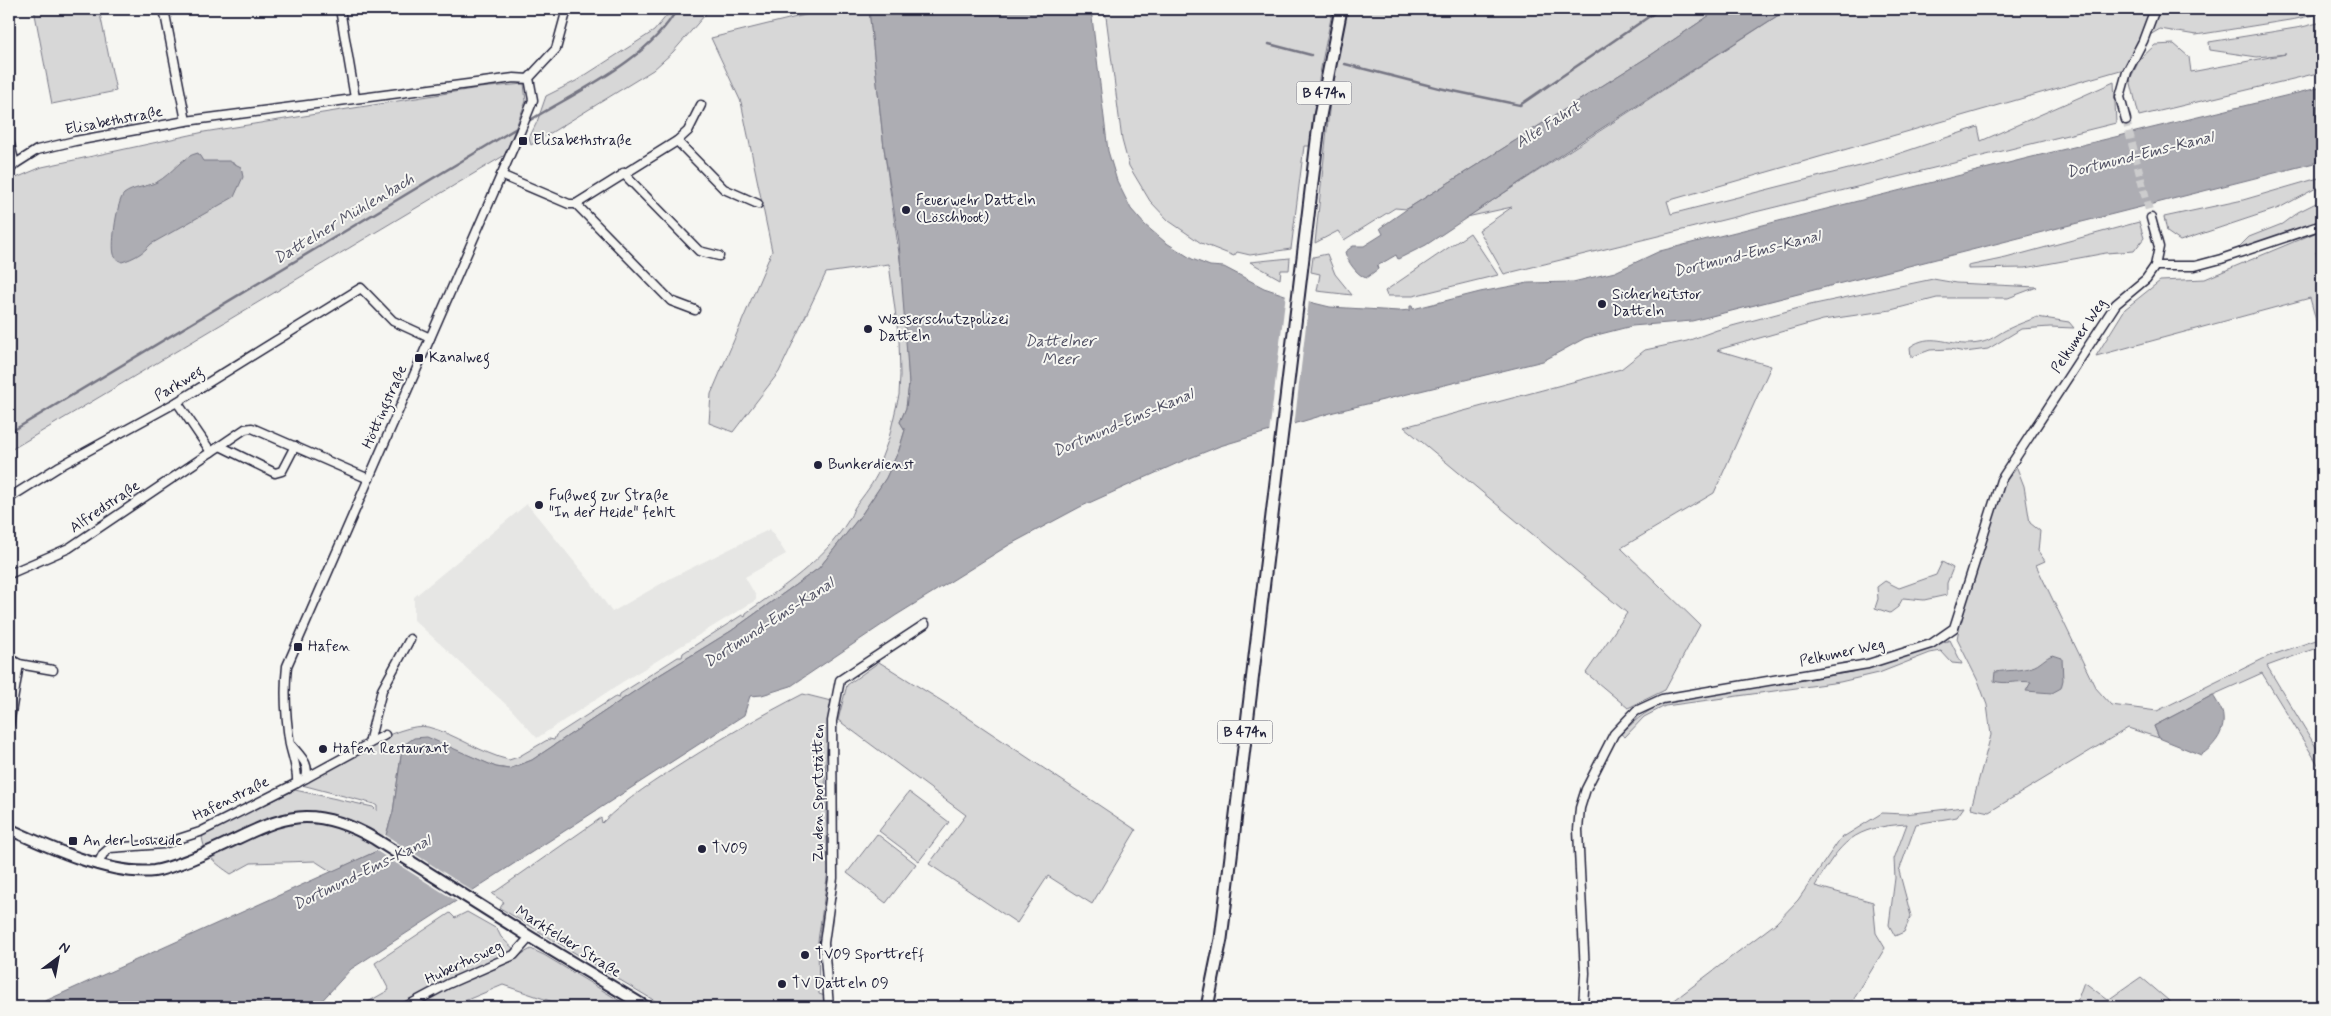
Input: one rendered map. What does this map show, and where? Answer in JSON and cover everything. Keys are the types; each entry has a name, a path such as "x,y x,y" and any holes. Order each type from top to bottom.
{"main road":[{"name":"B 474n","path":"1207,1007 1221,939 1320,116 1341,9"}],"street":[{"path":"164,9 186,121"},
{"path":"340,9 355,98"},
{"path":"528,79 556,49 567,9"},
{"path":"2126,120 2120,98 2127,72 2143,41 2155,9"},
{"name":"Elisabethstraße","path":"9,171 15,164 37,150 75,141 186,121 514,78 528,79"},
{"name":"Höttingstraße","path":"297,784 297,773 290,744 285,688 287,666 520,132 533,100 528,79"},
{"path":"501,175 569,204 576,204 677,141 688,131 701,105"},
{"path":"9,141 15,164"},
{"path":"677,141 724,189 758,204"},
{"path":"623,173 700,251 719,256"},
{"path":"576,204 670,301 695,310"},
{"path":"2151,218 2159,247 2155,266 2195,266 2322,225"},
{"name":"Pelkumer Weg","path":"1583,1007 1586,973 1578,830 1579,816 1586,790 1614,734 1636,711 1662,700 1868,664 1931,644 1954,628 2001,480 2116,304 2146,279 2155,266"},
{"name":"Parkweg","path":"9,498 60,466 178,402 361,288 392,321 430,338"},
{"path":"178,402 211,452"},
{"name":"Alfredstraße","path":"9,574 69,548 245,429 252,428 369,479"},
{"path":"220,446 275,473 282,471 295,446"},
{"name":"Zu den Sportstätten","path":"829,1007 824,942 834,860 832,721 840,680 924,624"},
{"path":"369,743 382,690 410,639"},
{"path":"9,658 19,664 54,670"},
{"path":"9,725 19,664"},
{"path":"297,784 386,734"},
{"path":"290,744 306,763 308,771 306,778"},
{"name":"Hafenstraße","path":"98,864 103,854 110,848 153,846 174,842 200,832 297,784"},
{"name":"Markfelder Straße","path":"98,864 134,871 163,869 223,846 254,829 272,822 293,818 315,817 334,820 357,828 530,937 646,1007"},
{"path":"9,829 98,864"},
{"name":"Hubertusweg","path":"405,1007 448,984 514,955 530,937"}],"shaded area":[{"path":"34,9 99,9 116,91 52,104"},
{"path":"672,9 710,9 673,52 653,70 531,145 529,138 546,96 576,81 654,31"},
{"path":"812,9 869,9 884,148 903,281 909,384 906,408 900,422 905,430 899,450 886,478 862,514 819,568 731,631 653,679 532,760 509,769 496,767 427,738 415,740 401,756 393,812 383,845 377,851 332,872 315,861 251,863 231,874 211,858 205,848 202,835 295,790 373,807 377,811 377,806 374,804 302,785 344,757 400,731 416,727 428,727 509,760 518,757 549,739 554,740 556,735 615,697 619,698 620,694 678,657 682,657 683,653 742,615 745,617 746,613 788,583 827,549 849,519 880,469 878,467 889,438 899,395 899,340 889,264 826,273 779,372 733,432 709,423 711,394 772,251 741,102 711,38 813,13"},
{"path":"1105,9 1333,9 1322,60 1311,146 1304,146 1291,249 1250,255 1237,252 1234,256 1201,243 1169,221 1150,201 1129,166 1122,140"},
{"path":"1348,9 1719,9 1651,55 1407,209 1395,208 1344,240 1338,231 1315,243 1333,73"},
{"path":"1788,9 2322,9 2322,13 2196,35 2160,29 2138,42 2124,69 1667,201 1671,214 1868,164 1978,127 1981,141 2114,82 2116,123 1504,274 1479,230 1512,207 1467,217"},
{"path":"2322,22 2322,72 2139,116 2130,79 2140,59 2155,45 2174,44 2189,57 2191,72 2286,54 2257,57 2210,50 2209,42"},
{"path":"524,84 526,101 505,155 9,451 9,181 42,167 204,132 479,88"},
{"path":"2322,177 2322,185 2279,208 2180,241 2167,232 2164,217 2243,200"},
{"path":"2322,200 2322,223 2240,250 2239,247 2249,237 2282,224 2298,212"},
{"path":"2139,222 2144,238 2134,251 2106,253 2025,268 1968,269 1968,266 2006,258"},
{"path":"2322,230 2322,250 2316,252 2322,277 2322,343 2310,298 2096,356 2125,309 2160,281 2205,279"},
{"path":"1470,233 1498,275 1413,296 1387,296 1385,291"},
{"path":"1327,254 1335,274 1352,295 1317,291 1320,274 1311,272 1313,257"},
{"path":"1290,258 1289,270 1281,270 1280,279 1250,262"},
{"path":"1933,279 1956,283 2037,287 2008,298 1937,298 1891,310 1823,320 1717,350 1771,366 1714,493 1621,548 1700,625 1665,690 1628,708 1586,673 1627,613 1404,427 1621,369 1645,350 1687,341 1717,330 1810,305"},
{"path":"2037,317 2069,322 2074,328 2021,329 1988,349 1965,352 1950,349 1930,350 1911,357 1910,347 1925,340 1939,340 1961,344 1982,342"},
{"path":"2017,468 2024,486 2030,523 2040,531 2038,551 2045,561 2036,565 2095,687 2111,705 2157,711 2269,656 2322,638 2322,646 2267,666 2322,757 2322,771 2262,673 2213,695 2154,726 2159,738 2128,728 1989,812 1971,808 1991,735 1987,705 1979,683 1957,639 1960,623 2003,484"},
{"path":"527,504 590,581 612,612 671,578 770,529 786,554 745,577 756,596 756,600 624,681 537,738 511,709 414,620 414,597"},
{"path":"1942,562 1953,568 1947,583 1947,595 1924,600 1903,598 1898,607 1890,613 1875,608 1878,599 1877,587 1885,581 1899,588 1936,575"},
{"path":"1950,640 1962,664 1952,663 1941,651 1930,653 1879,673 1840,682 1665,706 1644,717 1625,737 1621,734 1644,714 1671,701 1874,667"},
{"path":"879,662 961,713 1136,830 1092,904 1048,876 1017,923 929,864 966,815 838,720 847,685"},
{"name":"TV09","path":"803,694 831,701 825,773 828,871 818,941 819,994 825,996 827,1007 665,1007 500,908 504,902 492,894 601,818 602,823 632,797 664,775 729,735"},
{"path":"909,792 949,822 919,861 879,831"},
{"path":"1964,807 1957,817 1916,824 1899,871 1911,916 1904,932 1895,936 1889,925 1895,878 1894,859 1907,824 1874,829 1850,839 1841,847 1815,886 1873,902 1876,933 1885,948 1849,1007 1669,1007 1672,1002 1776,923 1798,900 1840,839 1882,813 1905,814"},
{"path":"877,834 916,864 886,903 847,873"},
{"path":"467,912 497,929 501,937 520,955 531,949 544,955 630,1007 558,1007 559,1004 503,985 450,1007 359,1007 389,990 375,963 450,913 455,918"},
{"path":"2141,977 2176,1007 2075,1007 2084,982 2108,1000"}],"water":[{"name":"Dattelner Meer","path":"869,9 1091,9 1108,151 1117,181 1131,209 1145,225 1165,242 1192,259 1210,266 1224,267 1264,288 1330,307 1410,310 1410,306 1413,309 1480,292 1528,283 1573,282 1615,272 1660,251 2028,158 2322,87 2322,161 1692,321 1632,326 1585,338 1543,361 1334,412 1220,446 1080,507 1009,545 895,616 791,686 762,695 750,696 744,715 351,969 316,1007 32,1007 377,851 383,845 393,812 401,756 405,744 414,738 427,737 496,767 509,769 532,760 653,679 731,631 819,568 862,514 886,478 899,450 905,430 900,422 906,408 909,384 899,242 884,148"},
{"name":"Alte Fahrt","path":"1719,9 1788,9 1577,144 1426,245 1398,259 1396,255 1377,266 1378,269 1366,278 1359,274 1350,263 1345,252 1353,246 1364,246 1383,234 1380,228 1407,209 1651,55"},
{"path":"198,153 203,161 229,161 241,167 243,177 234,197 151,244 134,257 122,262 117,259 114,256 113,249 114,233 119,205 124,194 157,182 182,161"},
{"path":"2053,655 2062,658 2063,680 2061,688 2052,693 2026,691 2031,682 2003,683 1994,681 1995,672 2032,667"},
{"path":"2213,695 2222,711 2223,723 2220,734 2214,744 2205,752 2201,755 2159,738 2154,726"}],"pier":[{"path":"1286,293 1309,300 1294,427 1269,434"},
{"path":"384,834 474,892 458,902 375,850 381,843"}],"waterway":[{"name":"Dattelner Mühlenbach","path":"527,122 589,87 630,59 649,44 665,27 677,9"},
{"path":"1345,64 1439,88 1520,105 1660,9"},
{"path":"1269,44 1311,55"},
{"name":"Dattelner Mühlenbach","path":"9,433 520,126"}],"tunnel":[{"path":"2126,120 2151,218"}],"place":[{"name":"Elisabethstraße","path":"523,141"},
{"name":"Feuerwehr Datteln (Löschboot)","path":"906,210"},
{"name":"Sicherheitstor Datteln","path":"1602,304"},
{"name":"Wasserschutzpolizei Datteln","path":"868,329"},
{"name":"Kanalweg","path":"419,358"},
{"name":"Bunkerdienst","path":"818,465"},
{"name":"Fußweg zur Straße \"In der Heide\" fehlt","path":"539,505"},
{"name":"Hafen","path":"298,647"},
{"name":"Hafen Restaurant","path":"323,749"},
{"name":"An der Losheide","path":"73,841"},
{"name":"TV09","path":"702,849"},
{"name":"TV09 Sporttreff","path":"805,955"},
{"name":"TV Datteln 09","path":"782,984"}],"water label":[{"name":"Dortmund-Ems-Kanal","path":"2140,155"},
{"name":"Dortmund-Ems-Kanal","path":"1747,254"},
{"name":"Dortmund-Ems-Kanal","path":"1123,423"},
{"name":"Dortmund-Ems-Kanal","path":"769,623"},
{"name":"Dortmund-Ems-Kanal","path":"362,873"}]}
